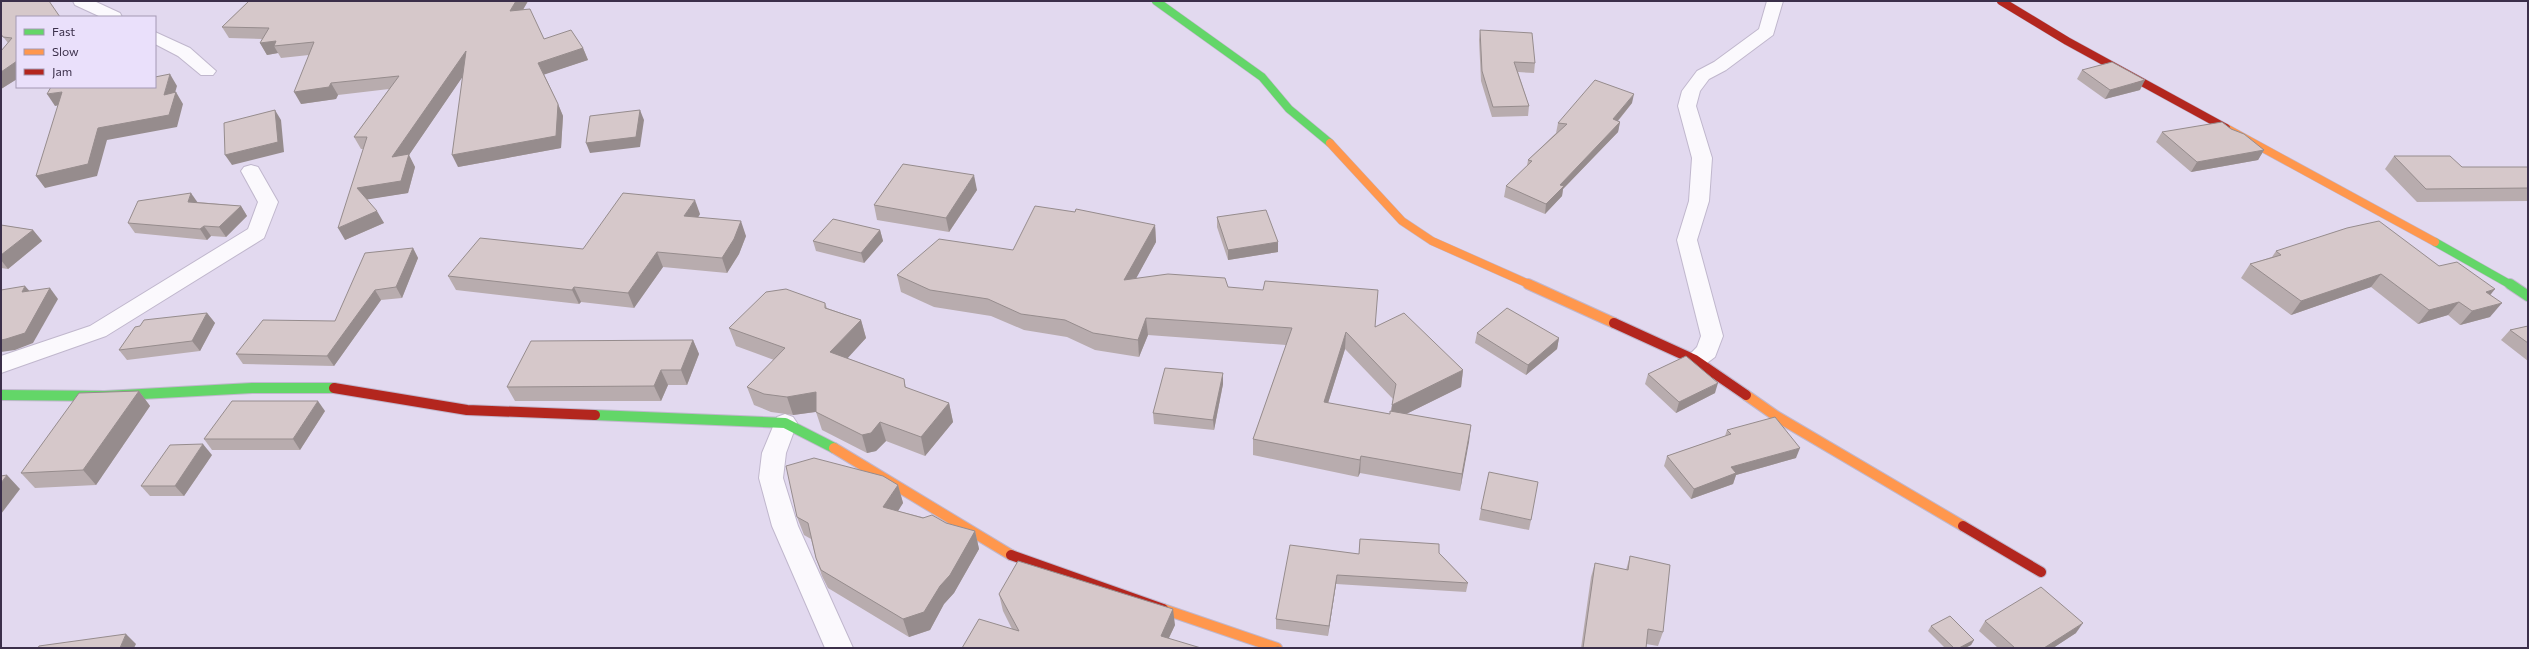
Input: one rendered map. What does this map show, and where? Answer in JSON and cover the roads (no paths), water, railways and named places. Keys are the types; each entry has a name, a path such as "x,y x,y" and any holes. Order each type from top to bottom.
{"street":[{"path":"81,1 112,16"},
{"path":"1156,1 1262,77 1289,109 1329,142 1402,221 1432,241 1695,360 1776,416 2041,572"},
{"path":"1695,360 1707,351 1712,336 1687,240 1699,201 1702,158 1688,106 1691,91 1703,75 1720,66 1767,31 1775,1"},
{"path":"2001,1 2073,44 2492,273 2528,296"},
{"path":"156,38 184,52 207,70"},
{"path":"1,365 98,331 257,233 268,202 251,171"},
{"path":"1,395 105,396 252,388 332,388 391,396 467,410 785,423 848,456 1017,558 1277,648"},
{"path":"785,423 774,453 771,478 785,526 839,648"}]}
